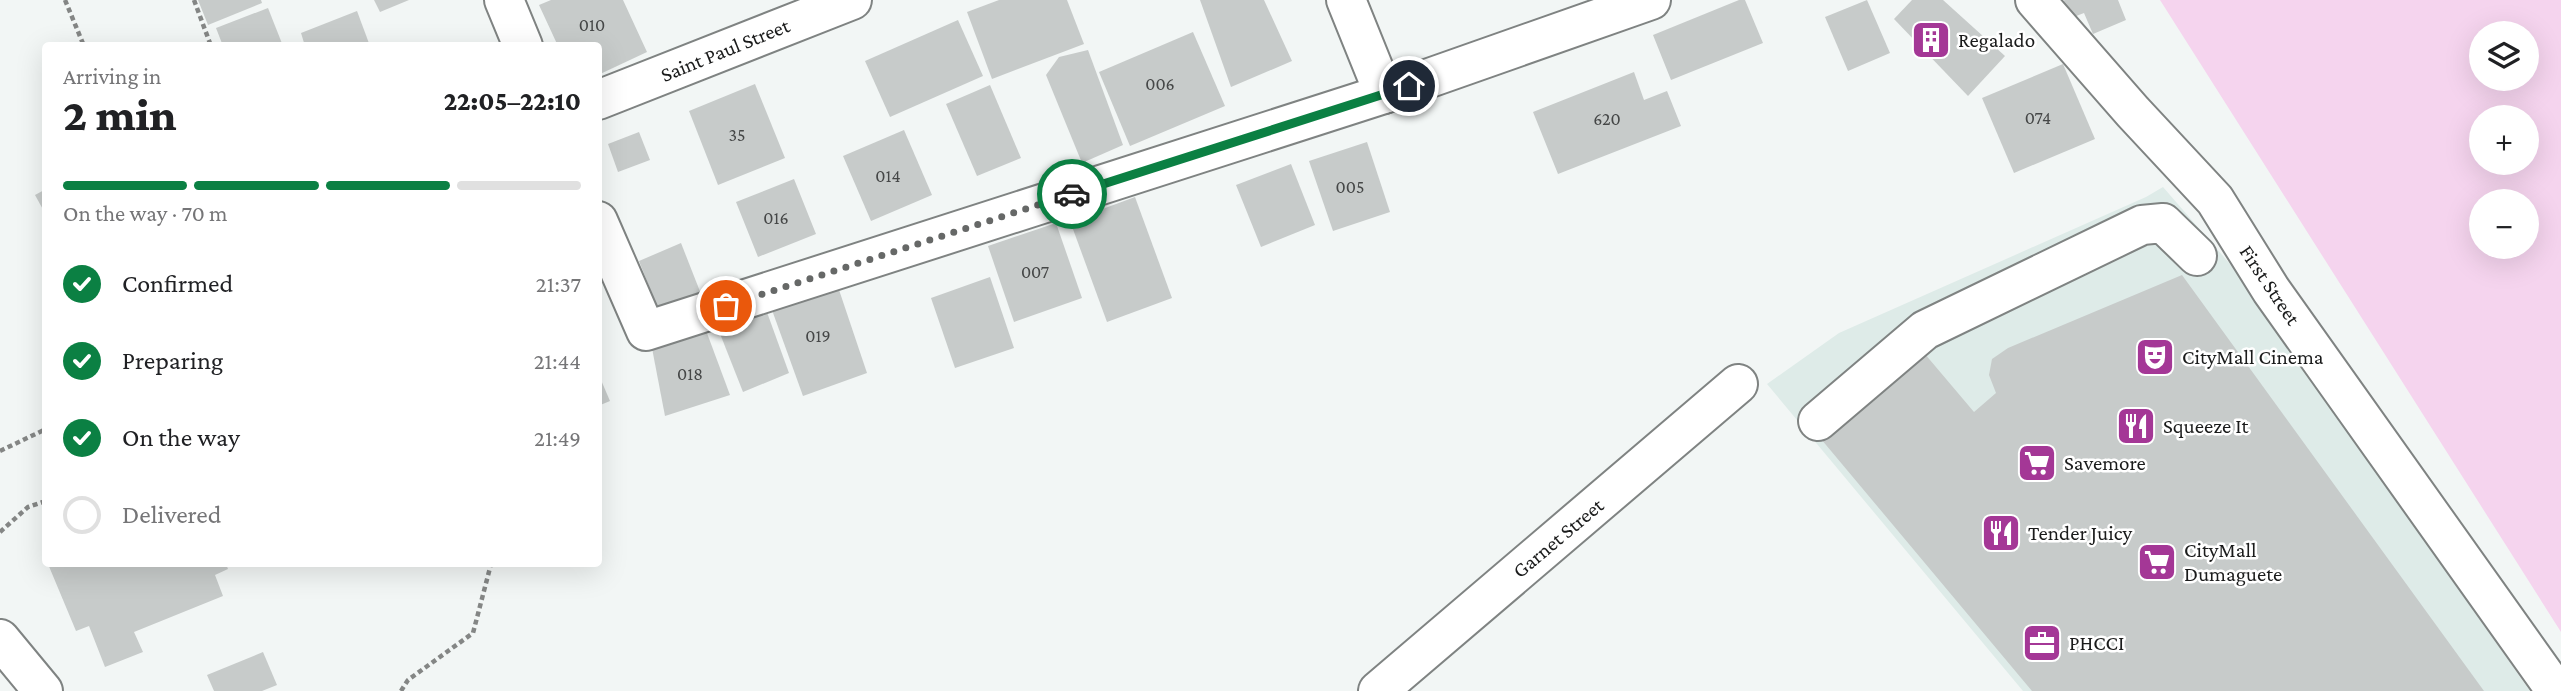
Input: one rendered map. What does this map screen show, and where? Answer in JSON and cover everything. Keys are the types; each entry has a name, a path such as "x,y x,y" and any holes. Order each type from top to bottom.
{"street":[{"path":"504,0 521,42"},
{"name":"Saint Paul Street","path":"602,98 852,0"},
{"path":"1346,0 1384,94"},
{"name":"First Street","path":"2035,0 2215,200 2272,290 2556,691"},
{"path":"602,230 646,331 1384,94 1635,3"},
{"path":"1818,421 1924,330 2142,225 2164,223 2197,256"},
{"name":"Garnet Street","path":"1378,691 1738,384"},
{"path":"0,639 43,691"}],"path":[{"path":"65,0 82,42"},
{"path":"194,0 210,42"},
{"path":"0,450 42,431"},
{"path":"0,532 28,506 42,502"},
{"path":"401,691 408,680 473,634 490,567"}],"shaded area":[{"path":"2160,0 2561,0 2561,632"},
{"name":"CityMall Dumaguete","path":"2163,187 2230,264 2530,691 2023,691 1767,384 1839,333 2146,197"}],"building":[{"path":"198,0 261,0 262,3 208,25"},
{"path":"374,0 409,0 380,12"},
{"path":"551,0 623,0 647,52 602,73 602,42 556,42 539,5"},
{"path":"999,0 1067,0 1084,44 992,79 967,12"},
{"path":"1200,0 1264,0 1292,61 1231,87"},
{"path":"1739,0 1745,0 1763,43 1671,80 1653,35"},
{"path":"1867,0 1890,53 1848,71 1825,17"},
{"path":"1912,0 1943,0 2005,56 1968,96 1894,19"},
{"path":"2118,0 2126,20 2093,34 2084,13 2066,20 2060,2"},
{"path":"268,8 281,42 221,42 216,28"},
{"path":"357,11 369,42 304,42 301,33"},
{"path":"958,20 983,76 890,117 865,61"},
{"path":"1193,32 1225,106 1130,146 1099,72"},
{"path":"1088,50 1123,145 1082,163 1046,75 1059,57"},
{"path":"2063,64 2095,139 2014,173 1982,98"},
{"path":"1634,72 1644,100 1667,91 1681,126 1558,174 1533,112"},
{"path":"755,84 785,158 718,185 689,111"},
{"path":"990,85 1021,158 977,176 946,104"},
{"path":"904,130 932,195 871,221 843,156"},
{"path":"639,132 650,160 618,172 608,144"},
{"path":"1367,142 1390,212 1333,231 1309,161"},
{"path":"1291,164 1315,225 1261,247 1236,185"},
{"path":"794,179 816,234 758,257 736,202"},
{"path":"42,191 42,208 35,195"},
{"path":"1135,197 1172,298 1107,322 1070,221"},
{"path":"1056,223 1082,298 1014,322 988,246"},
{"path":"681,243 701,294 658,309 639,261"},
{"path":"834,275 867,373 803,396 768,299"},
{"name":"CityMall Dumaguete","path":"2182,275 2484,691 2032,691 1816,433 1919,347 1974,412 1996,393 1989,375 1992,359 2008,348"},
{"path":"990,277 1014,348 955,368 931,298"},
{"path":"764,304 789,373 743,392 715,321"},
{"path":"704,325 730,395 665,416 651,343"},
{"path":"602,382 610,401 602,404"},
{"path":"49,567 227,567 228,569 215,575 223,596 134,632 143,652 105,667 89,626 76,631"},
{"path":"263,652 277,685 262,691 214,691 207,675"}],"way so far":[{"path":"726,306 1072,194"}],"place":[{"name":"Regalado","path":"1931,40"},
{"name":"CityMall Cinema","path":"2155,357"},
{"name":"Squeeze It","path":"2136,426"},
{"name":"Savemore","path":"2037,463"},
{"name":"Tender Juicy","path":"2001,533"},
{"name":"CityMall Dumaguete","path":"2157,562"},
{"name":"PHCCI","path":"2042,643"}],"route":[{"path":"1072,194 1409,86"}]}
